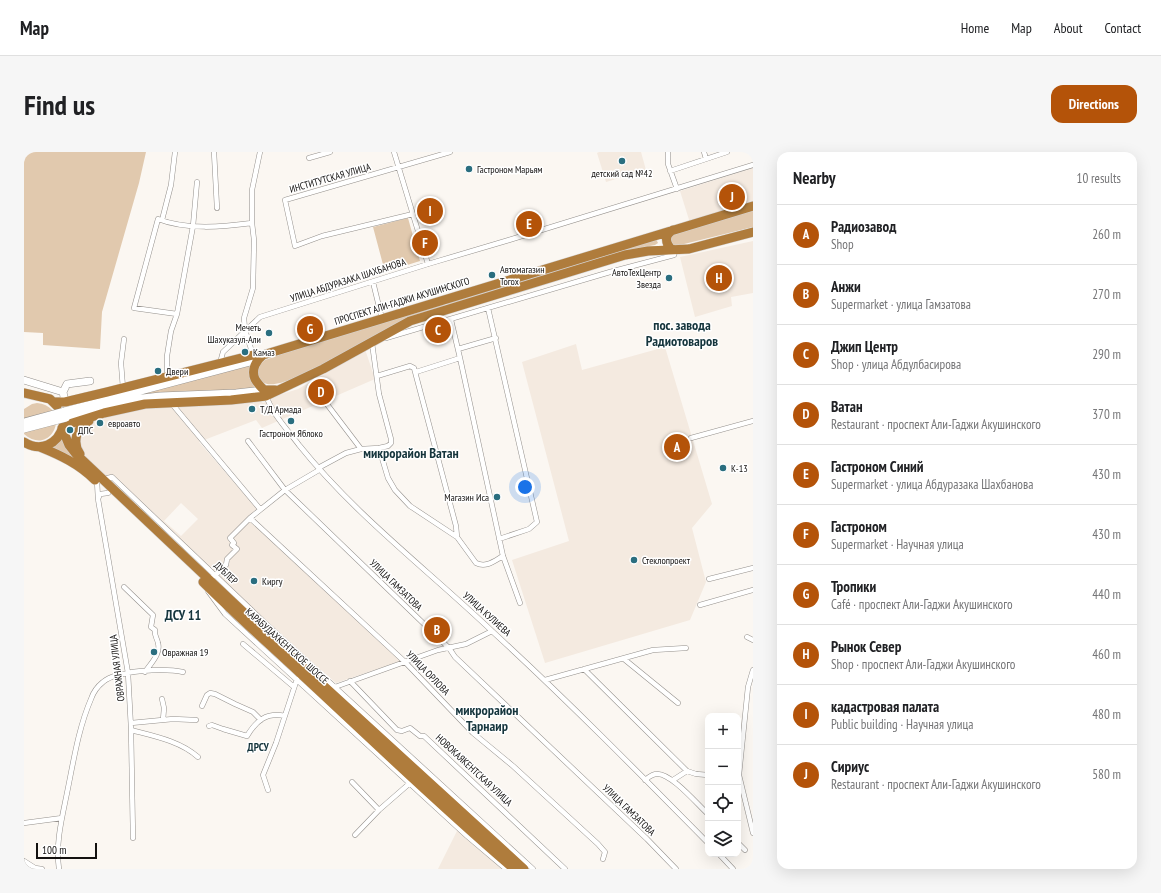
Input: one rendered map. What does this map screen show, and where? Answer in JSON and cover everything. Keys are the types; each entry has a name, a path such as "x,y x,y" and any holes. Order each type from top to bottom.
{"highway":[{"name":"ПРОСПЕКТ АЛИ-ГАДЖИ АКУШИНСКОГО","path":"64,417 123,388 220,363 258,357 753,206"},
{"path":"672,250 668,246 666,239 669,232 673,230"},
{"name":"ПРОСПЕКТ АЛИ-ГАДЖИ АКУШИНСКОГО","path":"64,417 104,413 130,406 171,402 231,400 265,393 276,390 323,369 410,320 625,255 648,251 691,248 753,232"},
{"path":"647,238 658,238 662,244 659,248 648,251"},
{"path":"442,300 446,305 445,310"},
{"path":"258,357 254,372 255,379 265,393"},
{"name":"ПРОСПЕКТ АЛИ-ГАДЖИ АКУШИНСКОГО","path":"24,393 43,397 54,402 64,417"},
{"path":"24,401 37,396"},
{"name":"КАРАБУДАХКЕНТСКОЕ ШОССЕ","path":"54,402 60,410 63,419 64,417 70,445 76,454 89,466 108,493 208,579 230,609 514,869"},
{"path":"89,466 76,446 77,433 80,427 86,422 104,413"},
{"path":"40,447 47,446 60,434 64,417"},
{"name":"КАРАБУДАХКЕНТСКОЕ ШОССЕ","path":"25,443 62,456 91,476 100,480 387,745 524,869"}],"main road":[{"path":"24,429 258,357"},
{"path":"24,380 63,392"},
{"path":"64,417 63,392 67,384 90,381"},
{"path":"24,422 64,417 134,399 160,396 265,393"}],"street":[{"path":"162,220 171,184 175,152"},
{"path":"214,152 217,208"},
{"path":"258,357 245,330 244,318 253,288 254,240 252,223 252,190 260,152"},
{"path":"309,158 330,152"},
{"path":"394,152 428,264"},
{"name":"ИНСТИТУТСКАЯ УЛИЦА","path":"412,214 322,236 295,246 285,200 450,152"},
{"path":"668,152 668,164 677,189"},
{"path":"704,152 706,159"},
{"path":"670,171 727,152"},
{"name":"УЛИЦА АБДУРАЗАКА ШАХБАНОВА","path":"220,363 223,352 260,317 753,165"},
{"path":"167,376 167,356 171,331 177,314 193,226 197,182"},
{"path":"177,314 134,308 158,219 193,226 221,227 252,223"},
{"path":"506,869 467,836 225,614 210,594 208,579 226,565 227,559 237,549 232,544 234,543 230,538 260,509 285,490 319,470 320,467 337,457 361,450 388,446 391,443 379,394 372,342 451,320 554,288 674,255 672,250"},
{"path":"551,278 554,288"},
{"path":"373,282 382,319"},
{"path":"500,293 503,303"},
{"path":"488,308 538,522 528,529 500,539"},
{"path":"451,320 503,556 520,603"},
{"path":"458,349 496,338"},
{"path":"123,388 121,363 124,339"},
{"path":"416,372 460,358"},
{"path":"377,376 410,366 414,368 416,372 456,526 457,537"},
{"name":"УЛИЦА КУЛИЕВА","path":"265,393 268,402 278,419 319,470 366,518 492,630 545,680 705,840"},
{"path":"322,399 361,450"},
{"path":"171,402 260,509"},
{"path":"691,438 753,421"},
{"name":"УЛИЦА ГАМЗАТОВА","path":"248,441 285,490 448,648 455,657 647,839 676,869"},
{"path":"379,448 388,478 395,490 410,506 457,537 476,562 481,565 486,565 503,556"},
{"name":"ОВРАЖНАЯ УЛИЦА","path":"100,480 98,499 130,673 133,838"},
{"path":"98,499 100,494 108,493"},
{"name":"УЛИЦА ОРЛОВА","path":"250,518 405,662 473,733 513,766 598,844 605,852 603,859"},
{"path":"709,579 753,568"},
{"name":"ДУБЛЕР","path":"208,579 335,687 533,869"},
{"path":"124,587 153,615 151,627 155,630 154,634 158,642 159,652 145,672"},
{"path":"700,605 753,590"},
{"path":"335,687 438,650 466,644 492,630"},
{"path":"747,637 753,640"},
{"path":"243,644 294,687"},
{"path":"545,680 653,650 686,648"},
{"path":"624,659 678,703"},
{"path":"584,669 687,771 705,775"},
{"path":"59,869 58,849 62,818 75,754 91,698 103,682 115,676 130,673 172,670 183,672"},
{"path":"741,755 748,687 753,670"},
{"path":"268,790 263,775 276,743 297,679"},
{"name":"НОВОКАЯКЕНТСКАЯ УЛИЦА","path":"350,681 397,730 402,732 410,728 420,736 424,736 565,869"},
{"path":"202,706 207,695 215,694 254,712 261,720"},
{"path":"162,699 164,708 163,720"},
{"path":"209,726 212,725 223,730 247,736 255,723 269,715 277,714 284,716"},
{"path":"131,723 163,720 196,720"},
{"path":"131,730 171,741 198,757"},
{"path":"672,780 687,771"},
{"path":"645,780 658,774 664,775 672,780 705,811"},
{"path":"352,782 379,810"},
{"path":"355,835 379,810 410,783"},
{"path":"741,783 753,833"},
{"path":"24,823 62,818"},
{"path":"741,846 745,850"},
{"path":"722,857 733,869"},
{"path":"24,861 29,867 42,869"}],"shaded area":[{"path":"24,152 146,152 139,183 102,312 100,349 43,345 43,333 24,332"},
{"name":"детский сад №42","path":"641,152 646,170 606,182 597,153"},
{"path":"753,168 753,202 690,223 680,191"},
{"path":"753,210 753,227 676,246 670,242 673,235"},
{"path":"408,218 420,261 385,272 373,227"},
{"path":"656,239 658,243 655,245 623,251 448,305 447,302"},
{"path":"753,241 753,293 731,297 732,306 695,317 680,257"},
{"path":"443,304 444,306 289,380 280,383 266,384 261,380 258,373 260,365 265,360 299,348"},
{"path":"447,324 448,329 426,336 424,332"},
{"path":"576,344 582,370 665,347 712,504 692,528 706,582 690,620 545,663 512,560 569,541 522,362"},
{"path":"365,349 375,379 262,428 256,420 199,442 257,509 250,516 401,661 336,683 192,560 86,457 80,445 80,437 87,425 96,419 138,407 259,400 263,403 271,400 273,397 298,389","holes":["181,503 198,519 181,536 164,521"]},
{"path":"252,364 258,388 66,415 66,413"},
{"path":"37,403 48,406 54,413 56,421 50,436 43,440 34,440 24,434 24,409"},
{"path":"63,434 92,472 49,448"},
{"path":"460,825 507,869 438,869"}],"place":[{"name":"детский сад №42","path":"622,161"},
{"name":"Гастроном Марьям","path":"469,169"},
{"name":"Сириус","path":"732,197"},
{"name":"кадастровая палата","path":"430,211"},
{"name":"Гастроном Синий","path":"529,224"},
{"name":"Гастроном","path":"425,243"},
{"name":"Автомагазин Тогох","path":"492,275"},
{"name":"АвтоТехЦентр Звезда","path":"669,278"},
{"name":"Рынок Север","path":"719,278"},
{"name":"Тропики","path":"310,329"},
{"name":"Джип Центр","path":"438,330"},
{"name":"Мечеть Шахуказул-Али","path":"269,333"},
{"name":"Камаз","path":"245,352"},
{"name":"Двери","path":"158,371"},
{"name":"Ватан","path":"321,392"},
{"name":"Т/Д Армада","path":"252,409"},
{"name":"Гастроном Яблоко","path":"291,421"},
{"name":"евроавто","path":"100,423"},
{"name":"ДПС","path":"70,430"},
{"name":"Радиозавод","path":"677,447"},
{"name":"К-13","path":"723,468"},
{"name":"Магазин Иса","path":"497,497"},
{"name":"Стеклопроект","path":"634,560"},
{"name":"Киргу","path":"254,581"},
{"name":"Анжи","path":"437,630"},
{"name":"Овражная 19","path":"154,652"}],"district":[{"name":"пос. завода Радиотоваров","path":"682,334"},
{"name":"микрорайон Ватан","path":"411,453"},
{"name":"ДСУ 11","path":"183,615"},
{"name":"микрорайон Тарнаир","path":"487,718"},
{"name":"ДРСУ","path":"258,747"}]}
